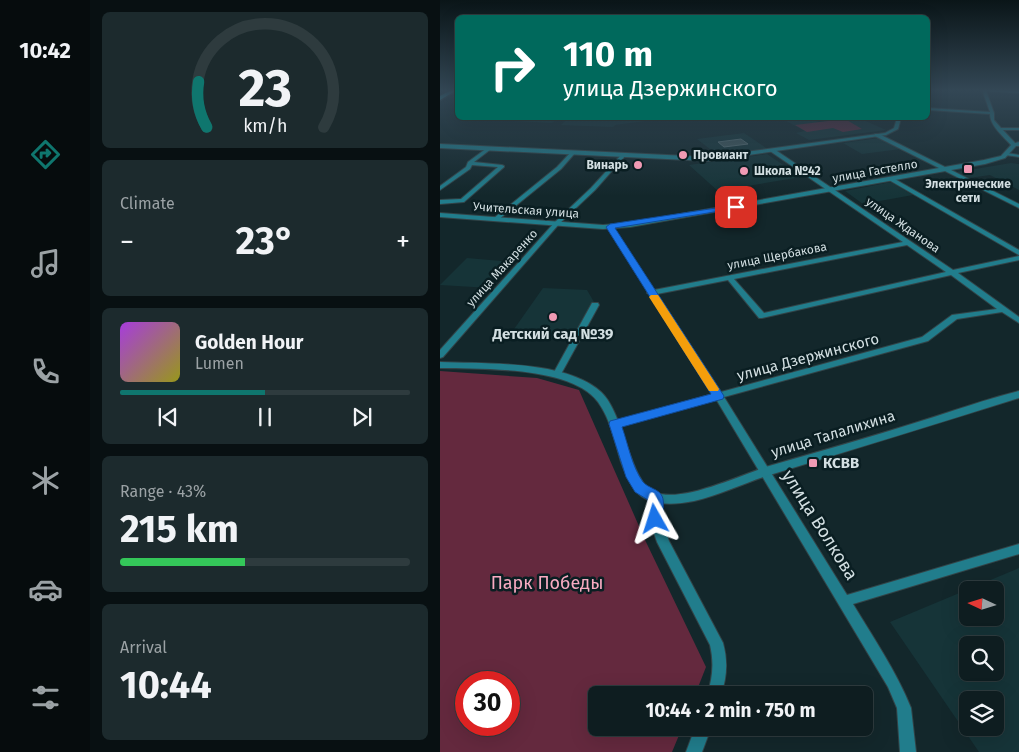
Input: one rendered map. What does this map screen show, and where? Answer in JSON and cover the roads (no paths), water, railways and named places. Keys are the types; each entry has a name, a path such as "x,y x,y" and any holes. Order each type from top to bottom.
{"street":[{"path":"440,146 701,159 877,135 895,131 896,125"},
{"path":"996,125 1017,144 1007,154"},
{"path":"999,128 1019,129"},
{"path":"877,135 1019,206"},
{"path":"440,188 468,168 470,163 489,149"},
{"name":"улица Жданова","path":"772,150 954,274 1019,321"},
{"path":"496,219 559,168 573,153"},
{"path":"1007,154 1019,156"},
{"name":"улица Гастелло","path":"610,227 946,170 985,162 1007,154"},
{"name":"улица Макаренко","path":"440,355 557,223 594,189 624,155"},
{"path":"440,202 462,201 502,166 470,163"},
{"path":"891,179 1019,253"},
{"name":"Учительская улица","path":"440,215 610,227"},
{"name":"улица Волкова","path":"610,227 718,396 893,682 904,708 908,752"},
{"name":"улица Щербакова","path":"651,293 908,243"},
{"path":"728,277 762,316 1019,258"},
{"path":"557,374 595,305"},
{"name":"улица Дзержинского","path":"615,424 925,339 935,334 955,317 1019,312"},
{"path":"440,365 557,374 589,387 598,395 607,407 615,424 633,477 640,488 655,498 655,519 663,542 694,605 716,643 721,660 720,677 717,686"},
{"name":"улица Талалихина","path":"655,498 683,498 696,495 764,472 1019,394"},
{"path":"845,601 1019,549"},
{"path":"694,752 700,736"}],"place":[{"name":"Провиант","path":"683,155"},
{"name":"Винарь","path":"638,165"},
{"name":"Электрические сети","path":"968,169"},
{"name":"Школа №42","path":"744,171"},
{"name":"Детский сад №39","path":"553,317"},
{"name":"КСВВ","path":"813,463"}],"park label":[{"name":"Парк Победы","path":"547,583"}]}
